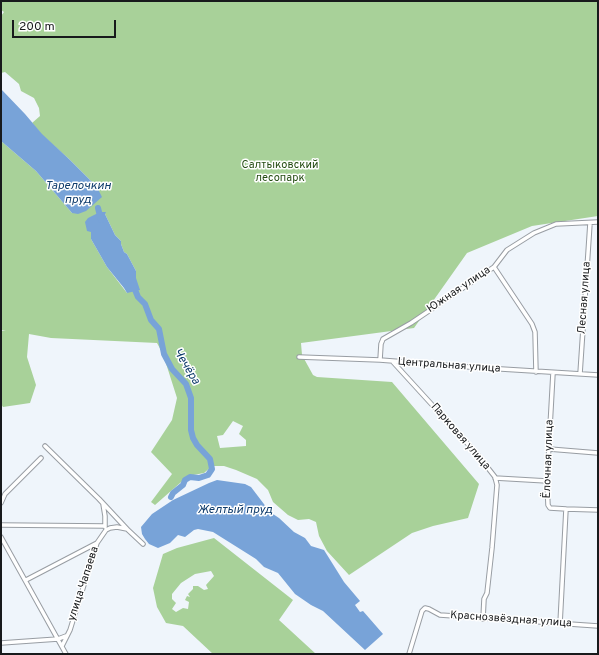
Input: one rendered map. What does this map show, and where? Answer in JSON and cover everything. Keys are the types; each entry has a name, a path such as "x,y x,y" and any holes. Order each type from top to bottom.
{"street":[{"name":"Южная улица","path":"380,360 381,344 384,339 411,323 494,267 507,250 542,229 556,224 598,222"},
{"name":"Лесная улица","path":"580,374 590,223"},
{"path":"494,267 532,324 535,332 536,372"},
{"name":"Центральная улица","path":"299,357 380,360 536,372 598,375"},
{"name":"Парковая улица","path":"393,362 477,454 495,478 497,485 492,548 484,599 483,619"},
{"name":"Ёлочная улица","path":"554,373 547,481 548,505 550,508 566,509 560,624"},
{"path":"45,446 59,458 143,544"},
{"path":"549,449 598,453"},
{"path":"1,503 6,494 41,458"},
{"path":"495,478 547,481"},
{"path":"103,503 106,516 106,530 113,527 127,529"},
{"path":"566,509 598,510"},
{"path":"1,525 105,526"},
{"name":"улица Чапаева","path":"62,646 70,630 97,543 106,530"},
{"path":"1,537 66,654"},
{"path":"26,580 97,543"},
{"name":"Краснозвёздная улица","path":"409,654 422,611 425,608 440,615 598,626"},
{"path":"1,643 66,636"}],"green space":[{"name":"Салтыковский лесопарк","path":"1,1 598,1 598,216 532,226 467,253 414,328 301,343 302,355 313,375 317,377 392,382 479,484 468,518 433,526 412,533 349,575 327,551 319,536 316,522 309,519 298,520 288,515 273,502 268,490 257,479 236,470 224,466 212,466 204,473 188,476 155,505 151,502 172,474 151,452 172,420 177,398 163,354 157,343 51,338 29,334 27,357 36,385 30,403 3,407 1,404 1,331 6,331 1,330 1,141 36,171 72,213 98,191 97,187 42,135 32,123 40,116 39,108 34,98 21,91 19,84 5,72 1,73 1,16 4,12 1,10","holes":["105,214 115,235 121,241 124,252 127,254 136,271 136,278 127,293 107,267 91,239 91,232","233,421 243,426 239,434 246,440 246,446 220,448 217,436 223,435"]},
{"path":"214,538 293,600 279,620 316,654 213,654 183,626 166,623 157,607 153,588 163,554 177,548","holes":["211,571 214,576 206,585 208,589 204,590 198,586 193,586 193,589 188,594 190,597 187,596 185,600 189,602 188,609 183,608 176,612 172,609 176,603 172,599 172,594 181,583 195,574"]}],"water":[{"name":"Тарелочкин пруд","path":"1,89 42,134 97,187 102,197 86,211 78,214 72,213 36,171 1,141"},
{"path":"100,212 106,212 105,214 115,235 121,241 124,252 127,254 136,271 136,278 140,290 127,293 107,267 91,239 91,232 87,231 85,222 88,218"},
{"name":"Желтый пруд","path":"217,480 245,484 251,487 270,512 294,532 305,538 311,546 324,550 344,582 360,601 355,605 360,612 363,611 383,634 365,650 323,611 295,594 278,573 264,567 256,559 213,532 198,529 194,530 185,537 178,535 170,543 158,548 149,544 142,534 141,527 152,514 173,500"}],"waterway":[{"name":"Чечёра","path":"98,208 101,220"},
{"name":"Чечёра","path":"133,285 138,297 145,304 151,320 159,329 164,354 172,369 186,384 191,398 191,430 193,438 197,445 210,459 212,469 208,475 199,478 190,477 185,480 183,485 173,493 171,497"}]}
